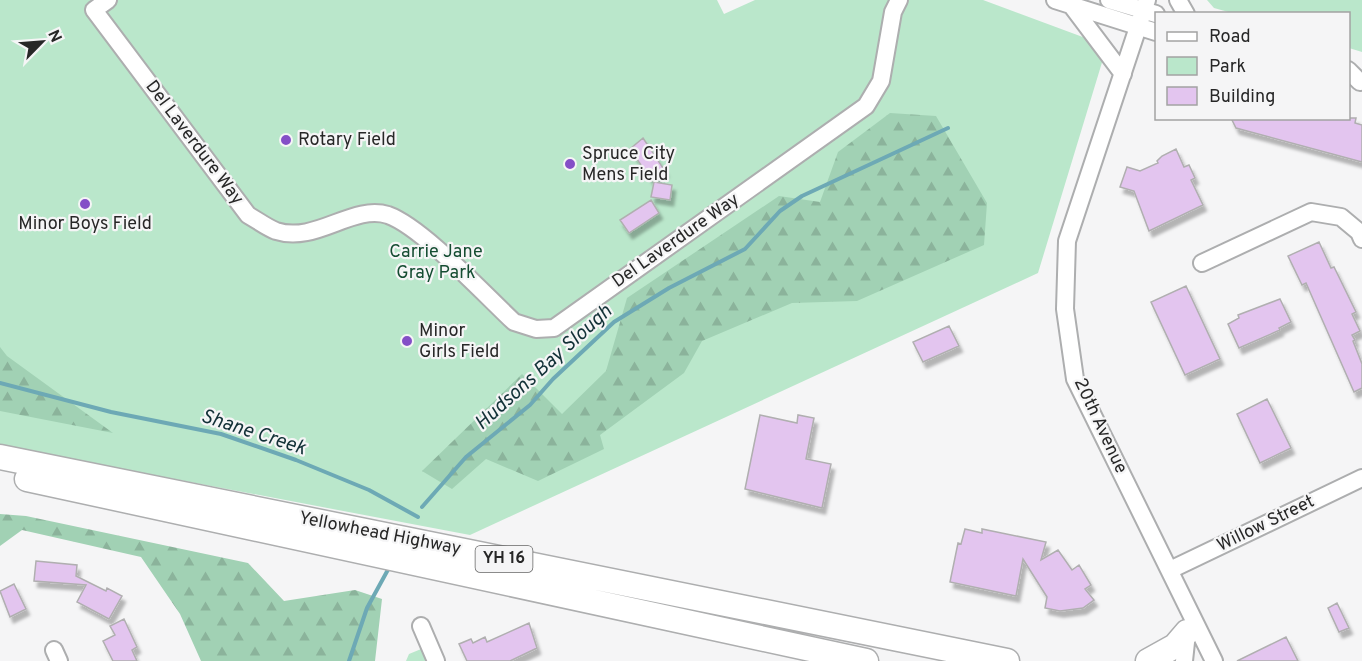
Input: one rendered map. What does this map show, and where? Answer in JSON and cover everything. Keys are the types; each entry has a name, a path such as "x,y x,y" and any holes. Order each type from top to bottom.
{"highway":[{"name":"Yellowhead Highway","path":"0,457 1007,661"},
{"name":"Yellowhead Highway","path":"0,474 866,661"},
{"path":"1148,661 1175,646 1187,632"}],"street":[{"name":"Del Laverdure Way","path":"108,0 94,10 248,215 277,231 311,233 361,215 386,214 409,225 514,322 536,329 554,328 866,106 881,81 893,12 899,0"},
{"path":"1055,0 1071,5 1146,13"},
{"path":"1109,0 1146,13 1155,30"},
{"path":"1071,5 1123,74"},
{"name":"20th Avenue","path":"1146,13 1067,241 1065,309 1075,379 1214,661"},
{"path":"1202,263 1311,212 1341,217 1359,232 1362,239"},
{"name":"Willow Street","path":"1170,570 1362,478"},
{"name":"20th Avenue","path":"1184,661 1187,608"},
{"path":"421,626 436,661"}],"green space":[{"name":"Carrie Jane Gray Park","path":"0,0 717,0 724,14 755,0 983,0 1107,46 1038,273 470,535 0,446"},
{"path":"1207,0 1362,0 1362,52 1350,48 1350,12 1228,12 1214,8"},
{"path":"890,113 936,116 987,203 984,245 857,301 792,303 702,341 684,373 600,435 604,449 538,481 486,459 452,489 422,471 522,374 562,414 606,371 627,298 779,196 820,202 838,152"},
{"path":"0,347 7,356 113,433 0,411"},
{"path":"0,514 26,516 248,563 284,601 355,590 382,599 375,661 201,661 180,614 141,557 22,530 0,546"},
{"path":"426,647 433,661 406,661 409,654"}],"building":[{"path":"1350,118 1356,118 1355,123 1362,125 1362,162 1236,128 1232,120 1350,120"},
{"path":"643,138 665,171 652,181 630,149"},
{"path":"1176,149 1184,167 1189,165 1195,178 1191,180 1203,205 1149,231 1134,191 1120,187 1127,167 1140,171 1158,163 1157,161 1162,156"},
{"path":"654,182 672,185 670,200 651,197"},
{"path":"651,200 659,213 629,233 620,220"},
{"path":"1319,242 1356,312 1352,314 1360,331 1352,335 1362,364 1362,388 1354,392 1306,283 1302,285 1288,256"},
{"path":"1186,286 1220,359 1185,375 1151,302"},
{"path":"1280,299 1291,322 1279,328 1280,330 1239,348 1228,324 1239,318 1238,315"},
{"path":"949,326 959,346 923,362 913,342"},
{"path":"1267,399 1291,448 1260,463 1237,414"},
{"path":"760,415 797,423 798,415 814,418 806,459 831,464 822,508 745,489"},
{"path":"965,529 982,533 982,529 1046,542 1041,560 1058,550 1072,570 1079,565 1091,585 1085,589 1094,600 1083,608 1060,611 1045,608 1047,597 1023,559 1016,596 950,582 958,543 961,544"},
{"path":"36,561 77,565 76,576 122,596 109,619 77,602 86,585 34,581"},
{"path":"14,584 26,609 10,617 0,591"},
{"path":"1337,603 1349,628 1339,632 1328,608"},
{"path":"124,619 137,647 132,650 137,661 113,661 103,641 115,635 110,626"},
{"path":"529,623 537,648 510,661 467,661 459,644 471,639 473,643 485,637 487,642"},
{"path":"1286,637 1298,661 1237,661"}],"waterway":[{"name":"Hudsons Bay Slough","path":"422,507 466,457 530,405 553,379 614,322 669,288 745,249 780,211 802,196 948,128"},
{"name":"Shane Creek","path":"0,383 111,412 221,434 296,460 369,490 418,517"},
{"name":"Hudsons Bay Slough","path":"349,661 367,608 390,566"}],"place":[{"name":"Rotary Field","path":"286,140"},
{"name":"Spruce City Mens Field","path":"570,164"},
{"name":"Minor Boys Field","path":"85,204"},
{"name":"Minor Girls Field","path":"407,341"}]}
